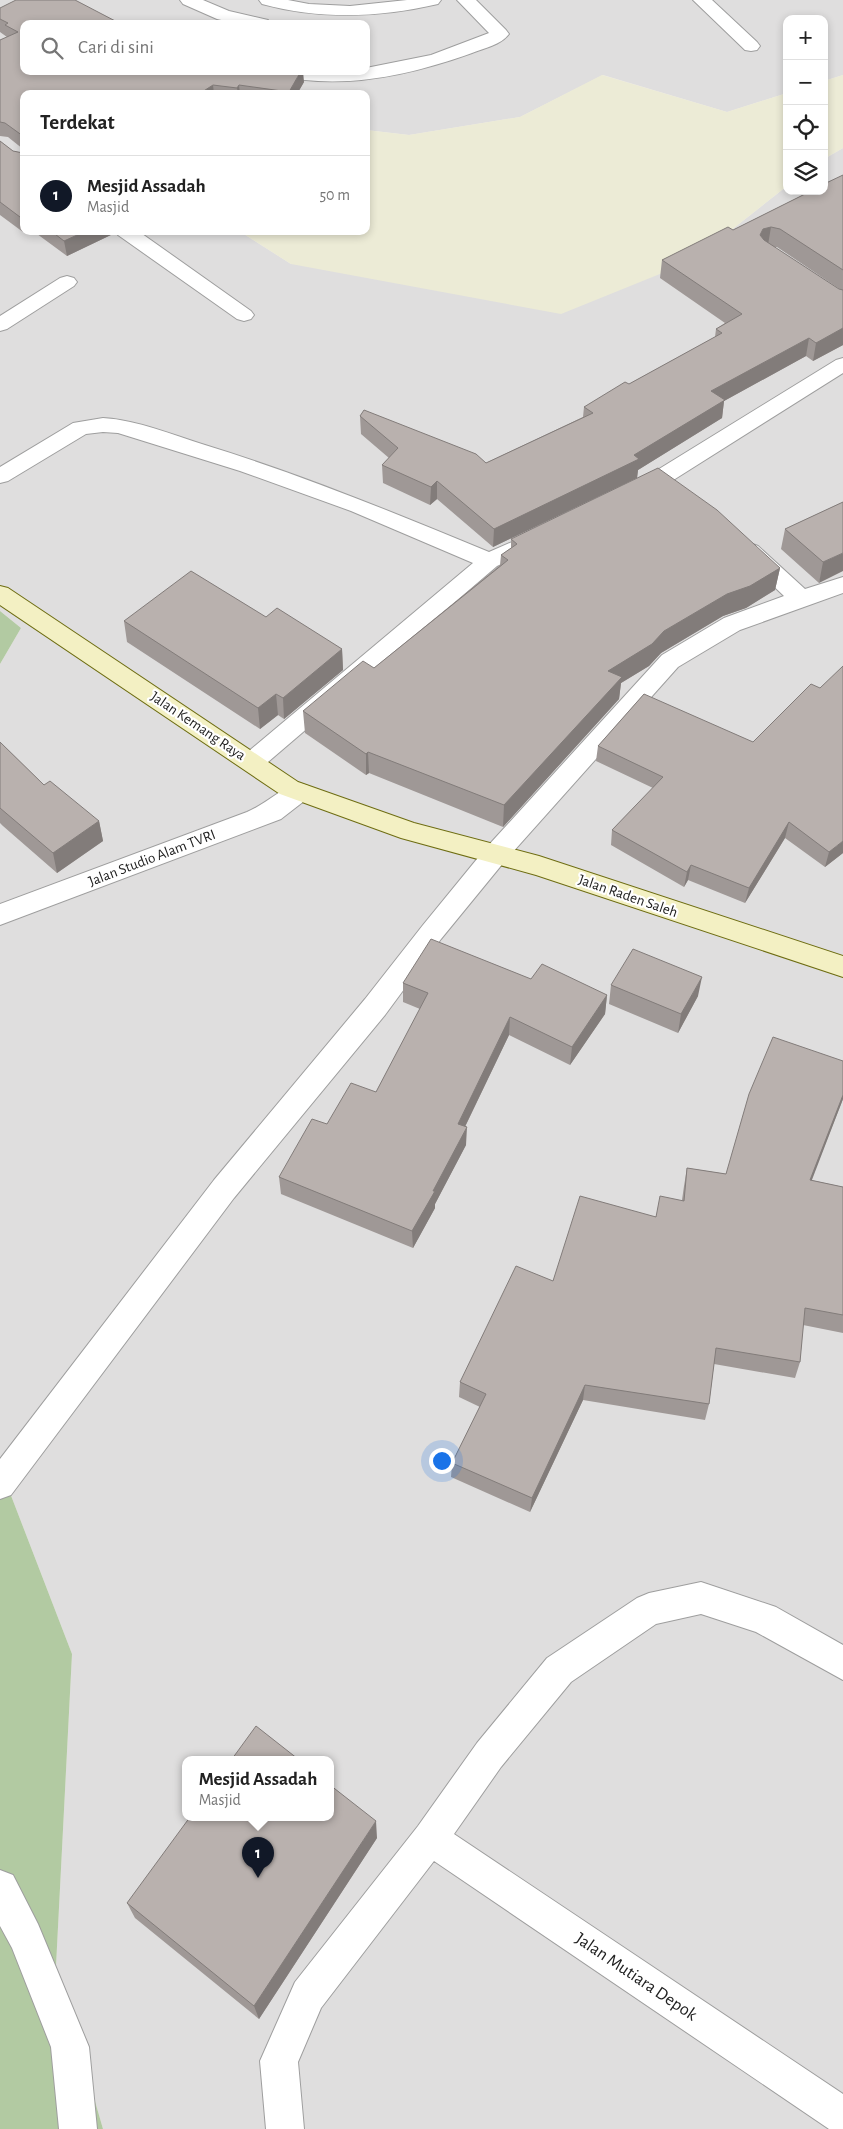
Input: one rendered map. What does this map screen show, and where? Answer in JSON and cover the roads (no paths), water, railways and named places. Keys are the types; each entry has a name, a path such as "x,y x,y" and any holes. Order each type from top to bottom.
{"street":[{"path":"189,0 223,14 246,20"},
{"path":"268,0 292,9 356,12 397,8 432,0"},
{"path":"370,25 494,0"},
{"path":"702,0 751,46"},
{"path":"370,73 382,72 464,51 500,34 459,7"},
{"path":"319,75 342,75"},
{"path":"131,235 244,316"},
{"path":"0,325 67,282"},
{"path":"616,499 674,480 843,364"},
{"path":"0,476 81,428 103,424 120,426 248,466 359,506 489,561"},
{"path":"252,762 489,561 549,532"},
{"path":"732,534 801,598"},
{"path":"0,1484 224,1189 375,1007 432,932 495,855 670,661 732,624 801,598 843,585"},
{"name":"Jalan Kemang Raya","path":"0,594 289,788 410,831"},
{"name":"Jalan Studio Alam TVRI","path":"0,915 256,819 272,812 300,792"},
{"name":"Jalan Raden Saleh","path":"410,831 539,866 843,967"},
{"path":"285,2129 279,2061 308,1996 430,1838 488,1755 559,1670 649,1609 701,1598 764,1618 843,1663"},
{"name":"Jalan Mutiara Depok","path":"430,1838 843,2116"},
{"path":"0,1888 25,1937 70,2047 78,2129"}],"place":[{"name":"Mesjid Assadah","path":"258,1878"}]}
